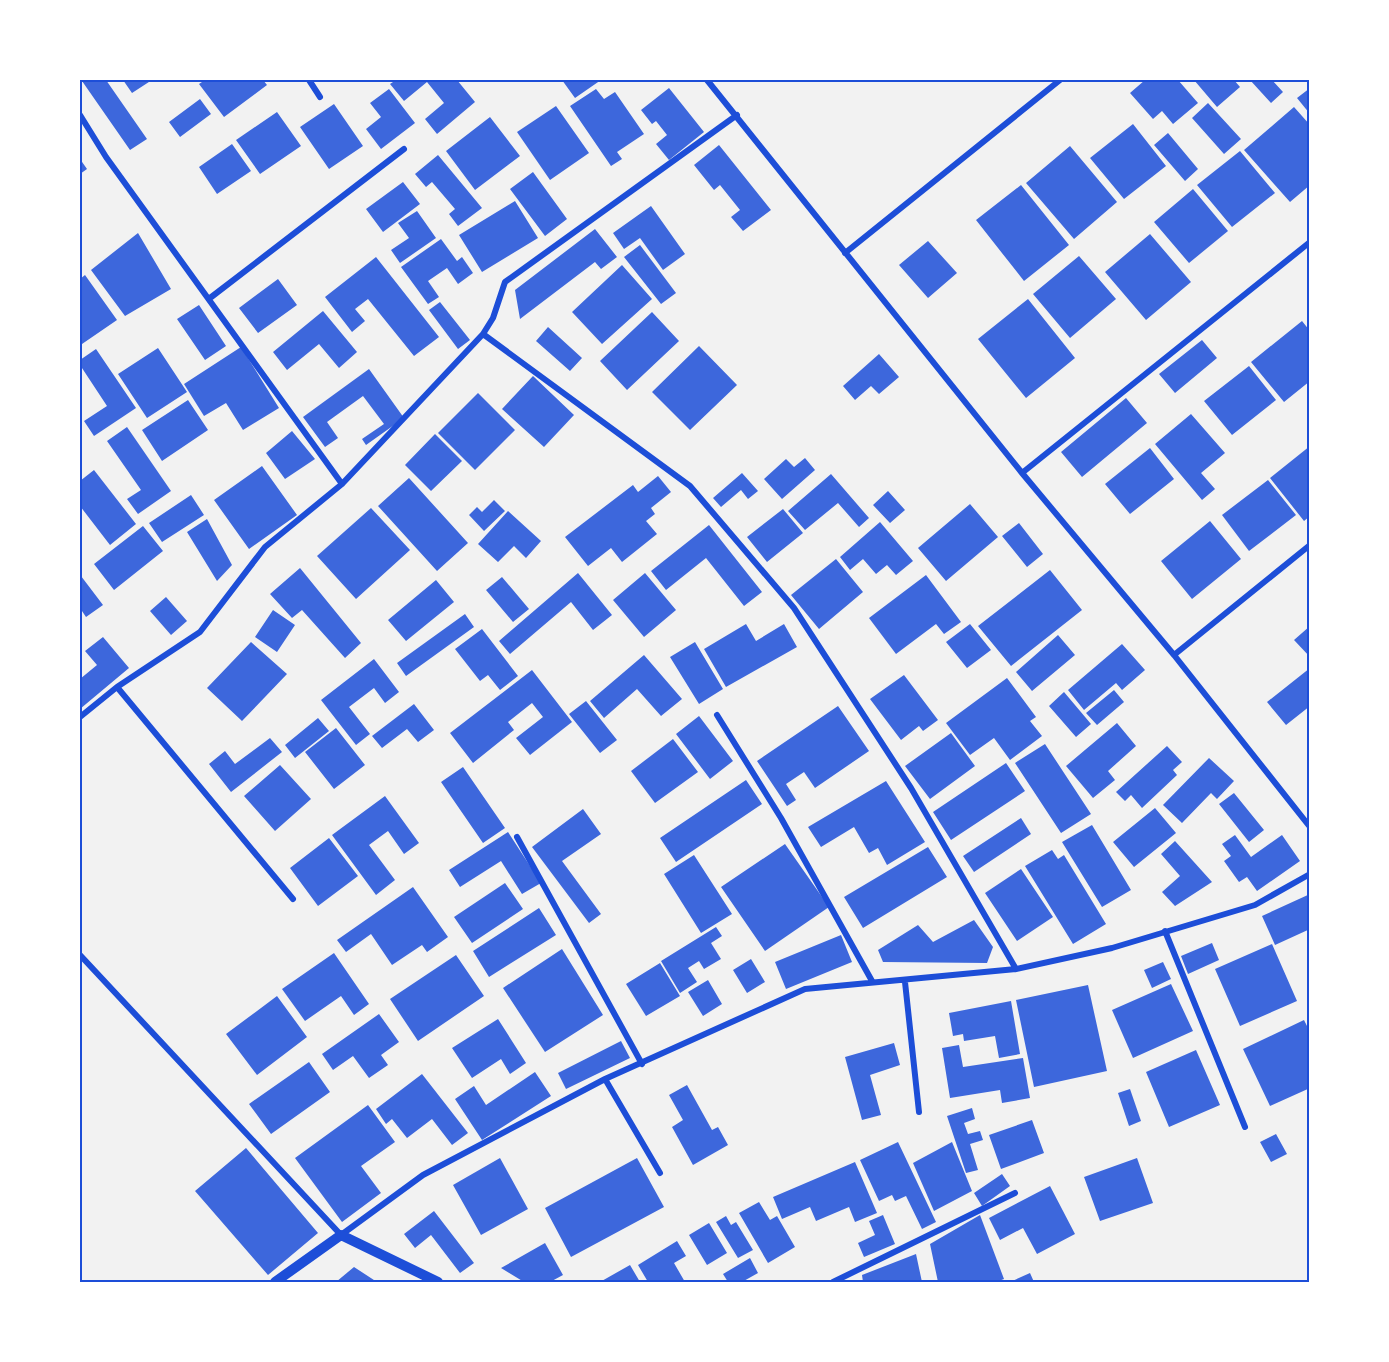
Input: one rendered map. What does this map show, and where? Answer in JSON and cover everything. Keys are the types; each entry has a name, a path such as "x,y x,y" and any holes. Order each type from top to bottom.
{"street":[{"path":"309,80 320,97"},
{"path":"707,80 1022,473 1174,655 1310,827"},
{"path":"844,253 1060,80"},
{"path":"80,115 106,157 210,298 342,484"},
{"path":"80,717 117,687 200,632 265,547 342,484 483,334 493,318 505,282 737,115"},
{"path":"210,298 404,149"},
{"path":"1022,473 1310,242"},
{"path":"483,334 690,486 794,608 910,788 1016,969"},
{"path":"1174,655 1310,544"},
{"path":"117,687 293,899"},
{"path":"717,715 782,818 872,981"},
{"path":"517,837 642,1064"},
{"path":"275,1282 423,1175 605,1079 805,989 1016,969 1112,948 1255,905 1310,874"},
{"path":"1165,931 1245,1127"},
{"path":"80,955 341,1235 438,1282"},
{"path":"905,981 919,1112"},
{"path":"605,1079 660,1173"},
{"path":"833,1282 1015,1193"}],"building":[{"path":"106,80 147,139 130,150 82,81"},
{"path":"123,80 152,80 132,93"},
{"path":"205,80 263,80 267,85 224,117 199,84"},
{"path":"396,80 457,80 475,102 437,134 425,119 444,103 427,82 404,101 390,84"},
{"path":"562,80 601,80 575,98"},
{"path":"1145,80 1178,80 1198,103 1173,124 1162,111 1153,119 1130,93"},
{"path":"1194,80 1234,80 1240,87 1217,107"},
{"path":"1250,80 1272,80 1283,92 1271,103"},
{"path":"669,88 704,132 669,160 656,144 667,135 656,121 652,124 641,110"},
{"path":"1310,88 1310,114 1297,98"},
{"path":"389,89 415,123 381,149 366,129 381,117 370,103"},
{"path":"596,89 604,99 615,92 644,134 617,152 622,159 611,166 570,106"},
{"path":"200,99 211,114 180,137 169,122"},
{"path":"1208,103 1241,139 1224,154 1192,118"},
{"path":"334,104 363,146 329,169 300,127"},
{"path":"556,106 589,153 550,180 517,132"},
{"path":"1294,107 1310,125 1310,185 1290,202 1244,150"},
{"path":"277,112 301,146 260,174 236,140"},
{"path":"490,117 520,156 475,190 446,151"},
{"path":"1133,124 1166,166 1124,199 1090,158"},
{"path":"1168,133 1198,169 1185,181 1154,145"},
{"path":"232,144 251,171 217,194 199,167"},
{"path":"719,145 771,210 743,231 731,217 740,210 720,185 714,190 694,165"},
{"path":"1070,146 1117,202 1074,239 1026,183"},
{"path":"1240,151 1275,193 1232,227 1197,185"},
{"path":"438,155 482,208 458,226 449,214 455,209 432,182 426,187 415,174"},
{"path":"80,159 87,169 80,174"},
{"path":"533,172 567,219 545,236 510,189"},
{"path":"403,182 420,204 383,232 366,209"},
{"path":"1021,185 1069,245 1024,281 976,220"},
{"path":"1193,189 1228,231 1189,263 1154,222"},
{"path":"515,201 538,238 482,272 459,235"},
{"path":"651,206 685,254 663,270 640,238 624,249 613,233"},
{"path":"417,211 436,238 400,263 391,250 409,238 398,223"},
{"path":"595,229 617,257 601,269 595,262 520,319 515,290"},
{"path":"138,233 171,289 125,316 91,270"},
{"path":"1150,234 1191,282 1146,320 1105,272"},
{"path":"441,239 457,261 462,257 473,273 458,284 447,268 428,281 439,297 428,304 401,267"},
{"path":"928,241 957,273 928,298 899,265"},
{"path":"640,245 676,293 661,304 624,257"},
{"path":"1079,256 1116,299 1070,338 1033,294"},
{"path":"376,257 439,337 414,356 368,299 355,309 365,321 352,332 325,297"},
{"path":"622,265 652,299 602,344 572,312"},
{"path":"85,275 117,320 82,344 80,341 80,279"},
{"path":"278,279 297,305 258,333 239,308"},
{"path":"1028,299 1075,358 1026,398 978,339"},
{"path":"440,302 470,340 458,349 429,310"},
{"path":"199,305 226,346 205,360 177,319"},
{"path":"323,311 357,352 339,368 319,344 287,370 273,352"},
{"path":"652,312 679,341 627,390 600,361"},
{"path":"1302,321 1310,331 1310,381 1284,402 1251,362"},
{"path":"548,327 582,358 570,371 536,341"},
{"path":"1202,340 1217,358 1175,393 1159,374"},
{"path":"699,346 737,385 690,430 652,392"},
{"path":"241,347 279,408 243,430 226,403 204,416 184,384"},
{"path":"158,348 187,392 147,418 118,374"},
{"path":"96,349 136,408 94,436 84,421 107,406 80,365 80,360"},
{"path":"879,354 899,377 879,394 871,386 855,400 843,386"},
{"path":"1249,366 1276,400 1232,435 1204,401"},
{"path":"369,369 404,418 366,445 362,439 384,424 363,396 327,422 338,438 325,447 303,417"},
{"path":"533,376 574,415 544,447 502,409"},
{"path":"478,393 515,430 475,470 438,433"},
{"path":"1126,398 1147,423 1082,477 1061,452"},
{"path":"188,400 208,430 162,461 142,430"},
{"path":"1191,414 1225,453 1201,473 1215,489 1202,500 1155,444"},
{"path":"127,427 171,491 138,514 127,499 141,490 107,441"},
{"path":"292,431 315,459 285,479 266,453"},
{"path":"435,434 462,461 431,491 405,465"},
{"path":"1310,446 1310,516 1304,521 1270,478"},
{"path":"1150,448 1174,479 1130,514 1105,484"},
{"path":"805,458 815,470 782,499 764,479 786,459 794,467"},
{"path":"262,466 297,515 249,549 214,500"},
{"path":"94,470 136,524 110,545 80,506 80,481"},
{"path":"742,473 758,491 748,499 741,490 721,507 713,498"},
{"path":"831,474 869,518 859,527 838,503 805,530 788,511"},
{"path":"658,476 671,492 651,508 655,514 646,521 657,534 622,562 611,548 588,566 565,537 633,485 638,492"},
{"path":"409,478 468,543 437,571 378,506"},
{"path":"1268,480 1296,515 1249,551 1222,515"},
{"path":"888,491 905,510 890,523 873,505"},
{"path":"191,495 204,515 162,542 149,523"},
{"path":"494,500 505,511 484,531 469,515 477,507 482,512"},
{"path":"970,504 998,537 946,581 918,548"},
{"path":"371,508 410,550 356,599 317,556"},
{"path":"783,509 803,533 767,562 747,537"},
{"path":"508,511 541,541 526,558 514,546 498,562 478,544"},
{"path":"207,519 232,565 217,581 187,532"},
{"path":"1210,521 1241,559 1192,599 1161,561"},
{"path":"880,522 913,561 896,575 887,565 876,574 863,559 850,570 840,557"},
{"path":"1019,523 1043,554 1027,567 1002,536"},
{"path":"709,525 762,592 744,606 706,558 666,590 651,571"},
{"path":"143,526 163,551 114,590 94,564"},
{"path":"836,559 863,592 819,629 791,595"},
{"path":"300,568 361,643 345,658 302,610 292,618 270,594"},
{"path":"1050,570 1082,610 1011,666 978,626"},
{"path":"578,573 612,615 593,630 571,602 510,654 499,641"},
{"path":"645,573 676,610 644,637 613,600"},
{"path":"926,575 961,622 944,634 936,624 896,654 869,618"},
{"path":"81,576 103,605 86,617 80,608"},
{"path":"502,577 529,609 513,622 486,590"},
{"path":"436,580 454,602 406,641 388,620"},
{"path":"166,597 187,621 171,635 150,611"},
{"path":"273,610 295,625 277,652 255,637"},
{"path":"465,614 474,627 406,676 397,663"},
{"path":"746,624 756,641 784,624 797,647 726,687 704,649"},
{"path":"970,624 991,650 967,668 946,642"},
{"path":"1310,626 1310,657 1294,640"},
{"path":"482,629 518,676 500,690 488,675 480,681 455,649"},
{"path":"1058,635 1075,655 1032,691 1016,672"},
{"path":"103,637 129,668 80,709 80,679 97,665 85,651"},
{"path":"251,642 287,674 242,721 207,688"},
{"path":"695,642 723,689 699,704 670,657"},
{"path":"1122,644 1145,670 1122,690 1116,683 1084,710 1068,690"},
{"path":"644,655 682,699 661,716 637,689 604,718 590,701"},
{"path":"374,659 399,692 385,703 374,688 349,707 370,734 356,745 321,700"},
{"path":"1310,668 1310,706 1286,725 1267,702"},
{"path":"532,670 572,722 530,755 516,738 543,717 532,703 508,722 514,730 473,763 450,733"},
{"path":"904,675 938,720 923,731 919,726 901,740 870,699"},
{"path":"1007,678 1036,717 1030,721 1042,736 1010,760 994,738 970,755 946,723"},
{"path":"1114,690 1124,702 1097,725 1086,713"},
{"path":"1064,692 1091,724 1076,737 1049,706"},
{"path":"586,701 617,740 600,753 569,714"},
{"path":"414,704 434,730 418,742 407,729 382,748 372,736"},
{"path":"838,706 869,751 815,788 804,772 786,784 796,800 787,806 757,761"},
{"path":"699,716 733,761 710,779 676,734"},
{"path":"318,718 329,731 295,758 285,745"},
{"path":"1117,723 1136,746 1108,771 1115,780 1093,798 1066,766"},
{"path":"336,728 365,765 334,789 305,752"},
{"path":"951,733 975,766 930,799 905,766"},
{"path":"270,738 282,752 231,792 209,764 225,751 235,764"},
{"path":"673,739 698,772 655,803 631,771"},
{"path":"1045,744 1091,814 1061,833 1015,763"},
{"path":"1167,746 1182,762 1173,770 1177,775 1142,808 1131,795 1125,801 1116,792"},
{"path":"1209,758 1234,781 1217,799 1211,793 1182,823 1163,805"},
{"path":"1006,763 1025,791 951,840 933,812"},
{"path":"280,765 311,799 275,831 244,796"},
{"path":"463,767 505,828 483,843 441,782"},
{"path":"746,780 762,804 676,862 660,838"},
{"path":"886,781 925,842 887,865 878,848 869,853 854,827 821,847 808,827"},
{"path":"1234,793 1264,830 1249,842 1219,804"},
{"path":"385,796 419,843 404,854 388,831 369,845 395,880 376,895 332,835"},
{"path":"1155,808 1176,833 1134,867 1113,842"},
{"path":"583,809 601,834 562,861 601,914 589,923 532,847"},
{"path":"1021,818 1031,834 974,872 963,856"},
{"path":"1092,825 1131,890 1102,907 1062,842"},
{"path":"508,832 541,883 522,894 501,861 460,887 449,870"},
{"path":"1235,835 1251,857 1282,835 1300,861 1257,891 1247,877 1239,882 1224,861 1231,856 1222,844"},
{"path":"329,838 358,876 318,906 290,868"},
{"path":"1175,841 1212,882 1175,906 1162,892 1180,876 1161,854"},
{"path":"785,844 829,907 765,951 721,887"},
{"path":"928,847 947,877 863,928 844,897"},
{"path":"1052,850 1058,859 1064,855 1106,924 1073,944 1025,866"},
{"path":"694,855 732,914 701,933 664,874"},
{"path":"1021,869 1053,917 1017,941 985,893"},
{"path":"505,883 523,909 472,943 454,917"},
{"path":"413,887 448,937 427,952 422,945 392,965 371,934 346,952 337,940"},
{"path":"1310,894 1310,929 1275,945 1262,916"},
{"path":"539,908 556,935 489,977 473,951"},
{"path":"974,920 993,947 987,963 883,962 878,950 918,925 933,942"},
{"path":"716,927 722,936 711,943 721,959 704,969 699,961 688,968 697,982 680,993 661,961"},
{"path":"841,935 852,962 786,989 775,962"},
{"path":"1212,943 1219,960 1188,974 1181,956"},
{"path":"1272,944 1297,1001 1240,1026 1215,969"},
{"path":"562,949 603,1015 545,1052 503,988"},
{"path":"334,953 369,1004 354,1015 341,996 305,1021 282,989"},
{"path":"456,955 484,996 418,1041 390,999"},
{"path":"751,959 765,982 747,993 733,970"},
{"path":"1163,962 1171,979 1152,988 1144,970"},
{"path":"660,963 680,996 646,1016 626,984"},
{"path":"708,980 722,1004 703,1016 688,992"},
{"path":"1171,984 1193,1031 1133,1058 1112,1010"},
{"path":"1088,985 1107,1071 1034,1087 1016,1000"},
{"path":"277,996 307,1037 257,1075 226,1034"},
{"path":"1011,1001 1020,1054 999,1058 995,1036 964,1041 963,1034 953,1036 949,1013"},
{"path":"379,1014 399,1042 381,1055 388,1065 369,1078 353,1056 333,1070 322,1054"},
{"path":"498,1019 526,1063 510,1074 501,1059 472,1078 452,1048"},
{"path":"1304,1020 1310,1032 1310,1088 1270,1106 1243,1049"},
{"path":"621,1041 630,1058 566,1089 558,1073"},
{"path":"894,1043 900,1065 870,1075 881,1115 862,1120 845,1057"},
{"path":"959,1045 963,1067 1023,1058 1030,1098 1002,1103 1000,1090 950,1098 942,1048"},
{"path":"1196,1050 1220,1105 1169,1127 1146,1072"},
{"path":"309,1062 330,1092 271,1134 249,1104"},
{"path":"535,1072 551,1096 482,1140 455,1099 474,1086 486,1105"},
{"path":"422,1074 468,1133 452,1145 432,1119 407,1138 392,1119 386,1124 376,1109"},
{"path":"687,1085 712,1130 718,1127 728,1145 693,1165 672,1127 683,1120 669,1095"},
{"path":"1130,1089 1141,1121 1129,1126 1118,1093"},
{"path":"368,1105 395,1142 361,1166 381,1193 342,1222 295,1158"},
{"path":"972,1108 975,1119 964,1123 968,1134 980,1131 983,1140 970,1144 978,1170 966,1173 947,1116"},
{"path":"1032,1120 1044,1153 1001,1169 989,1135"},
{"path":"1276,1134 1287,1154 1271,1162 1260,1142"},
{"path":"898,1142 936,1222 922,1229 906,1196 895,1201 892,1195 879,1201 860,1160"},
{"path":"952,1142 972,1191 934,1211 913,1163"},
{"path":"246,1148 318,1233 268,1275 195,1191"},
{"path":"500,1158 528,1209 481,1235 453,1185"},
{"path":"637,1158 664,1207 571,1257 545,1208"},
{"path":"1137,1158 1153,1203 1100,1221 1084,1177"},
{"path":"855,1162 877,1213 855,1222 849,1207 816,1221 810,1207 782,1219 773,1197"},
{"path":"1002,1174 1010,1186 982,1206 974,1193"},
{"path":"1050,1186 1075,1234 1037,1254 1023,1228 1000,1240 989,1218"},
{"path":"759,1202 770,1220 777,1216 795,1247 768,1263 739,1213"},
{"path":"434,1211 474,1263 460,1273 431,1235 415,1248 404,1234"},
{"path":"883,1215 895,1244 864,1257 858,1243 875,1235 869,1221"},
{"path":"980,1215 1004,1279 996,1282 938,1282 930,1244"},
{"path":"726,1216 731,1225 736,1222 753,1250 738,1258 716,1222"},
{"path":"709,1223 727,1253 707,1265 689,1235"},
{"path":"677,1241 686,1256 674,1263 685,1282 648,1282 638,1265"},
{"path":"545,1243 563,1275 550,1282 524,1282 501,1268"},
{"path":"916,1254 922,1282 863,1282 862,1275"},
{"path":"750,1258 758,1273 742,1282 728,1282 723,1274"},
{"path":"630,1265 640,1282 600,1282"},
{"path":"354,1267 377,1282 336,1282"},
{"path":"1030,1273 1034,1282 1010,1282"}]}
